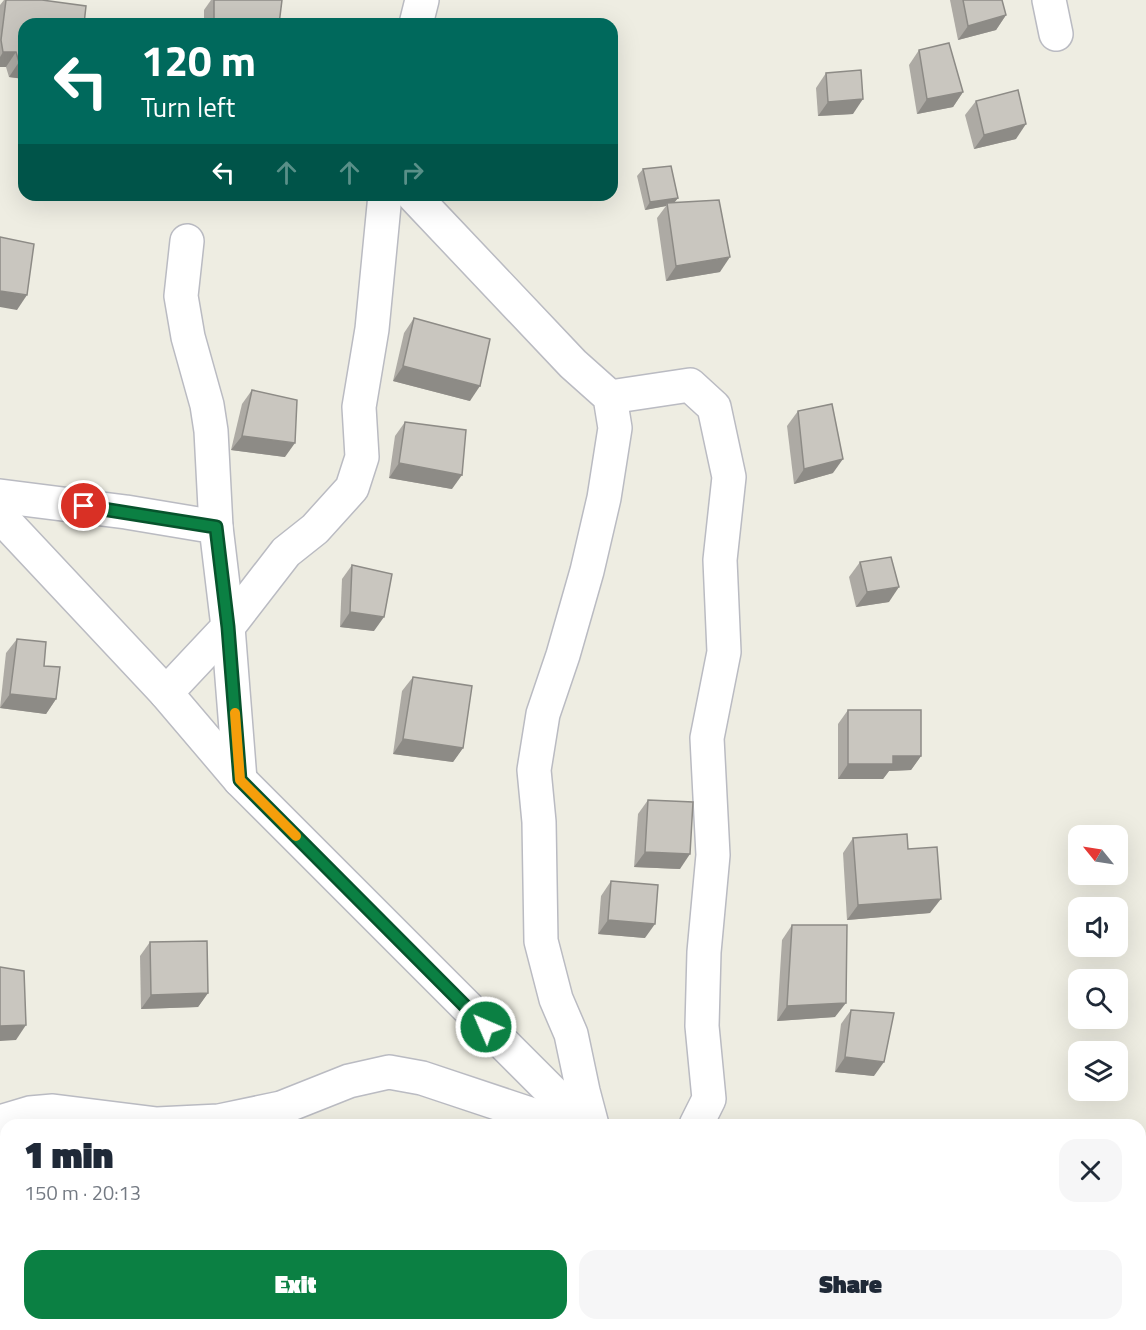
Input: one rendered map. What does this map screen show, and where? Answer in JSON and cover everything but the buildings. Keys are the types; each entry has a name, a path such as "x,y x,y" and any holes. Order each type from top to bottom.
{"street":[{"path":"418,18 422,0"},
{"path":"1049,0 1056,34"},
{"path":"166,693 228,627 286,552 315,529 352,488 362,457 359,407 372,329 384,201"},
{"path":"419,201 573,364 610,397 615,428 604,498 587,571 563,656 543,714 534,770 539,822 541,941 556,999 571,1034 590,1119"},
{"path":"188,241 181,296 188,337 207,405 240,780"},
{"path":"610,397 690,385 714,407 729,477 720,560 724,652 707,738 713,855 704,952 702,1026 710,1099 699,1119"},
{"path":"0,496 126,512 216,527"},
{"path":"0,516 166,693 240,780 579,1119"},
{"path":"229,1119 281,1108 349,1081 390,1072 422,1078 545,1119"},
{"path":"10,1119 30,1113 53,1111 117,1119"}],"slow traffic":[{"path":"235,713 240,780 296,836"}],"route":[{"path":"84,506 216,527 228,627 240,780 486,1027"}]}
